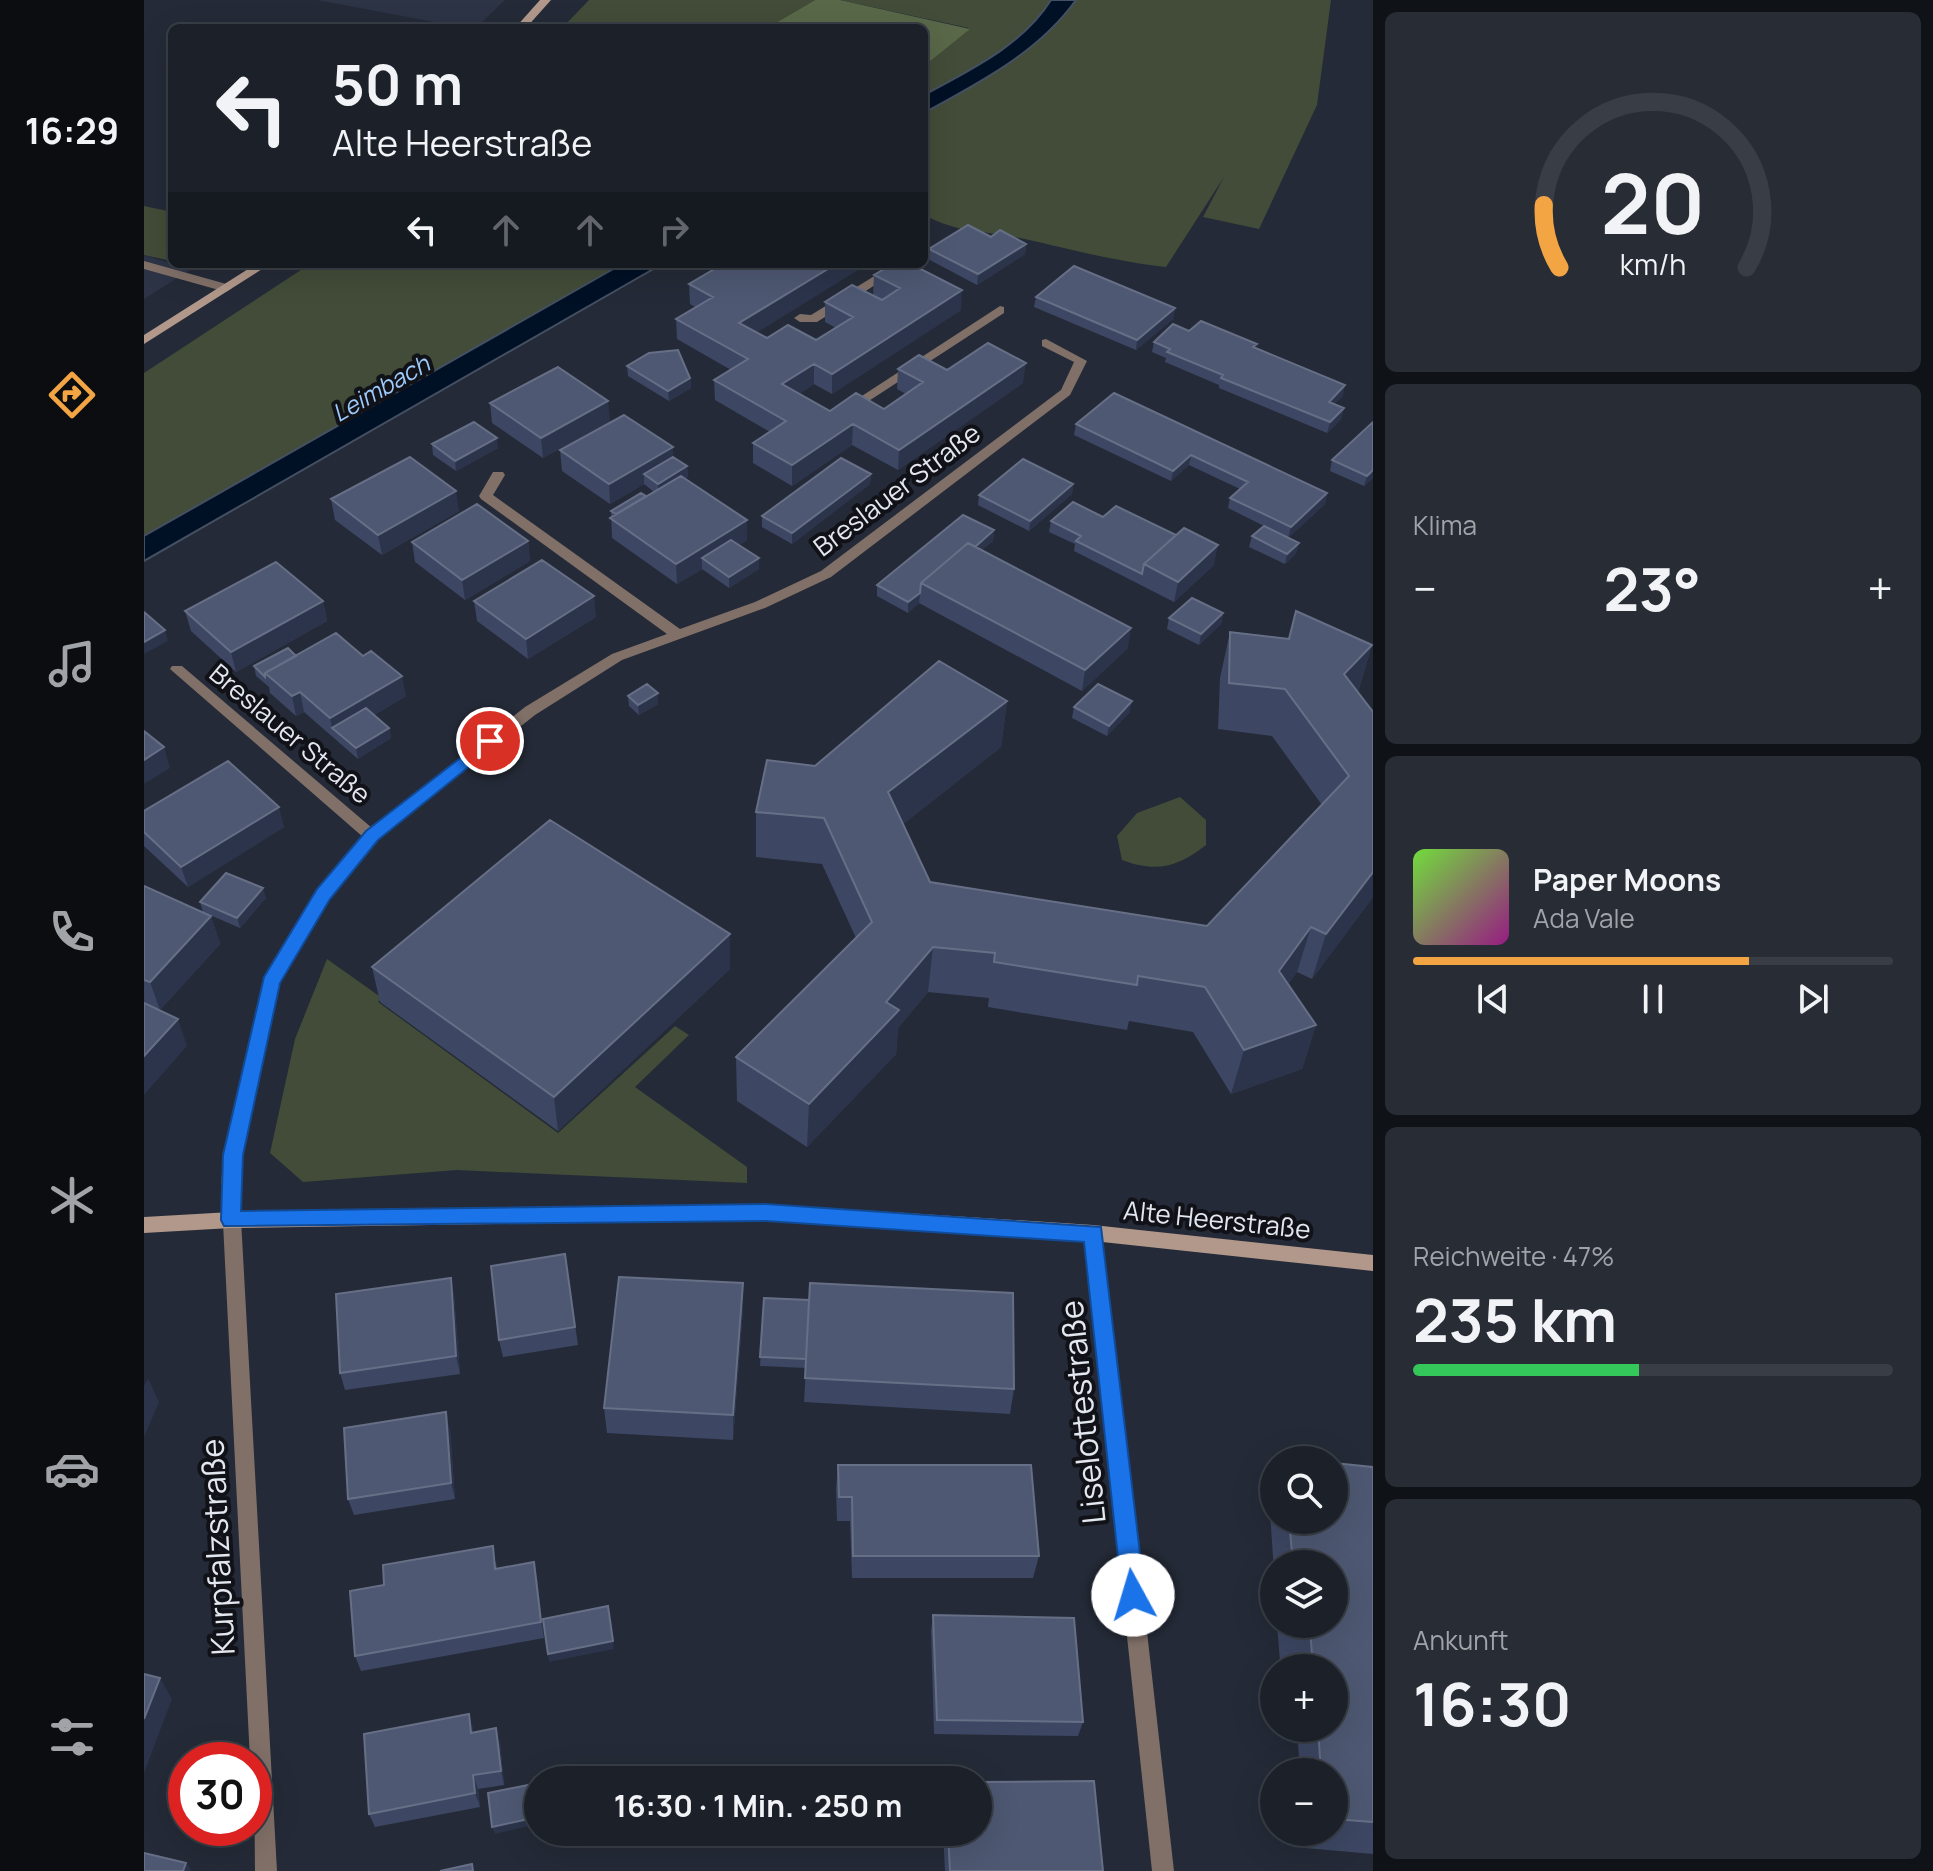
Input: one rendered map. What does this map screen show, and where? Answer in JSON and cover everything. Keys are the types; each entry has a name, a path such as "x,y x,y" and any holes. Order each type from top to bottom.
{"street":[{"path":"524,24 546,0"},
{"path":"144,265 226,288"},
{"path":"144,340 258,268"},
{"path":"800,318 813,319 896,268"},
{"path":"854,405 1000,310"},
{"name":"Breslauer Straße","path":"231,1220 233,1155 271,982 323,894 372,836 530,711 617,657 760,605 826,574 1066,392 1081,361 1046,343"},
{"path":"498,475 486,496 676,633"},
{"name":"Breslauer Straße","path":"177,669 372,836"},
{"name":"Alte Heerstraße","path":"144,1225 231,1220 766,1212 1093,1233 1373,1263"},
{"name":"Kurpfalzstraße","path":"231,1220 266,1871"},
{"name":"Liselottestraße","path":"1093,1233 1163,1871"}],"shaded area":[{"path":"317,0 505,0 480,24 445,24"},
{"path":"1051,0 1076,0 1061,19 1026,51 987,78 928,111 928,93 1010,44"},
{"path":"144,255 168,263 168,268 193,268 144,299"},
{"path":"615,268 655,268 144,561 144,536"}],"green space":[{"path":"589,0 815,0 774,24 566,24"},
{"path":"815,0 840,0 970,29 928,63 928,24 774,24"},
{"path":"840,0 1051,0 1010,44 928,93 928,63 969,28"},
{"path":"1076,0 1331,0 1317,105 1259,229 1203,217 1224,177 1166,267 960,229 928,217 928,111 1007,65 1061,19"},
{"path":"144,206 168,211 168,260 144,255"},
{"path":"304,268 615,268 144,536 144,373"},
{"path":"1180,797 1206,820 1206,845 1166,866 1146,866 1122,860 1117,836 1137,813"},
{"path":"327,959 382,998 378,1002 558,1133 675,1026 689,1035 635,1087 747,1167 747,1183 457,1170 303,1182 270,1153 295,1039"}],"building":[{"path":"968,225 991,237 1000,230 1026,244 978,274 929,249"},
{"path":"1074,266 1175,308 1137,340 1036,297"},
{"path":"716,268 829,268 739,323 767,338 788,325 816,340 853,317 825,302 852,285 882,300 900,288 874,275 886,268 919,268 962,290 832,374 814,364 782,384 830,411 856,393 884,409 923,382 898,369 919,355 947,370 988,343 1026,363 899,450 853,424 792,465 753,443 786,421 714,380 748,359 676,319 713,297 689,284"},
{"path":"1201,321 1257,344 1253,347 1345,385 1329,402 1344,408 1330,422 1221,378 1223,375 1167,352 1170,349 1154,342 1173,324 1189,331"},
{"path":"678,350 690,378 668,391 627,366 649,353"},
{"path":"558,367 608,401 541,438 490,403"},
{"path":"1114,393 1327,493 1291,527 1230,498 1248,482 1191,455 1173,471 1076,424"},
{"path":"624,415 673,447 609,484 560,450"},
{"path":"474,422 497,438 455,461 432,444"},
{"path":"1373,422 1373,470 1367,476 1332,460"},
{"path":"410,457 456,491 378,535 331,499"},
{"path":"673,457 687,466 658,484 644,474"},
{"path":"841,458 871,474 792,533 762,516"},
{"path":"1023,459 1073,484 1030,521 979,495"},
{"path":"681,476 747,520 676,564 610,518"},
{"path":"641,493 646,496 616,514 611,511"},
{"path":"1073,502 1103,517 1116,506 1176,535 1144,564 1142,574 1076,541 1081,536 1051,521"},
{"path":"477,504 528,541 462,580 412,542"},
{"path":"963,515 994,530 975,547 968,543 921,583 920,593 908,602 877,585"},
{"path":"1264,526 1299,543 1287,554 1252,536"},
{"path":"1184,528 1218,545 1178,582 1144,564"},
{"path":"731,540 759,558 729,577 702,558"},
{"path":"968,543 1131,628 1085,670 921,583"},
{"path":"542,560 594,596 526,639 474,601"},
{"path":"276,562 323,601 231,652 185,611"},
{"path":"1192,598 1223,613 1201,634 1169,618"},
{"path":"1296,611 1372,645 1344,674 1373,712 1373,872 1326,934 1311,927 1279,971 1316,1025 1244,1050 1205,987 1138,976 1137,985 994,962 995,953 933,947 886,1002 899,1010 809,1104 736,1057 872,922 824,818 756,812 767,760 815,766 939,661 1007,701 888,792 930,882 1207,926 1349,776 1285,689 1229,683 1230,632 1289,639"},
{"path":"144,612 165,630 144,642"},
{"path":"336,633 363,656 371,651 402,676 330,718 300,692 292,696 265,673"},
{"path":"288,648 296,656 265,673 265,677 254,666"},
{"path":"647,684 658,693 638,705 628,696"},
{"path":"1098,684 1132,701 1109,726 1074,707"},
{"path":"366,708 389,728 356,748 332,728"},
{"path":"144,731 164,747 144,760"},
{"path":"228,761 279,807 181,867 144,832 144,811"},
{"path":"550,820 730,934 554,1097 372,967"},
{"path":"226,873 263,888 237,918 200,902"},
{"path":"144,886 211,916 150,982 144,980"},
{"path":"144,1003 178,1019 144,1056"},
{"path":"565,1254 575,1327 499,1340 491,1266"},
{"path":"619,1277 743,1283 733,1415 604,1408"},
{"path":"451,1278 456,1356 340,1373 336,1294"},
{"path":"810,1283 1013,1293 1014,1389 805,1378"},
{"path":"764,1298 809,1300 806,1359 760,1357"},
{"path":"446,1412 451,1483 348,1499 344,1428"},
{"path":"1348,1464 1373,1467 1373,1822 1348,1820 1348,1758 1320,1758 1319,1742 1348,1742 1348,1654 1312,1654 1311,1638 1348,1638 1348,1550 1292,1550 1290,1534 1348,1534"},
{"path":"838,1465 1031,1465 1039,1556 853,1556 852,1497 839,1497"},
{"path":"493,1546 495,1569 534,1562 541,1622 355,1656 350,1591 384,1585 383,1565"},
{"path":"608,1606 613,1641 548,1654 543,1619"},
{"path":"933,1615 1074,1618 1083,1722 937,1720"},
{"path":"144,1674 160,1678 144,1719"},
{"path":"469,1714 471,1733 496,1728 501,1771 473,1775 475,1793 369,1814 364,1734"},
{"path":"1094,1781 1103,1871 950,1871 949,1846 992,1846 992,1782"},
{"path":"524,1786 524,1820 492,1827 488,1793"},
{"path":"144,1853 186,1863 183,1871 144,1871"},
{"path":"472,1864 473,1871 440,1871"}],"route":[{"path":"490,741 372,836 323,894 271,982 233,1155 231,1220 766,1212 1093,1233 1133,1595"}],"water label":[{"name":"Leimbach","path":"381,389"}]}
